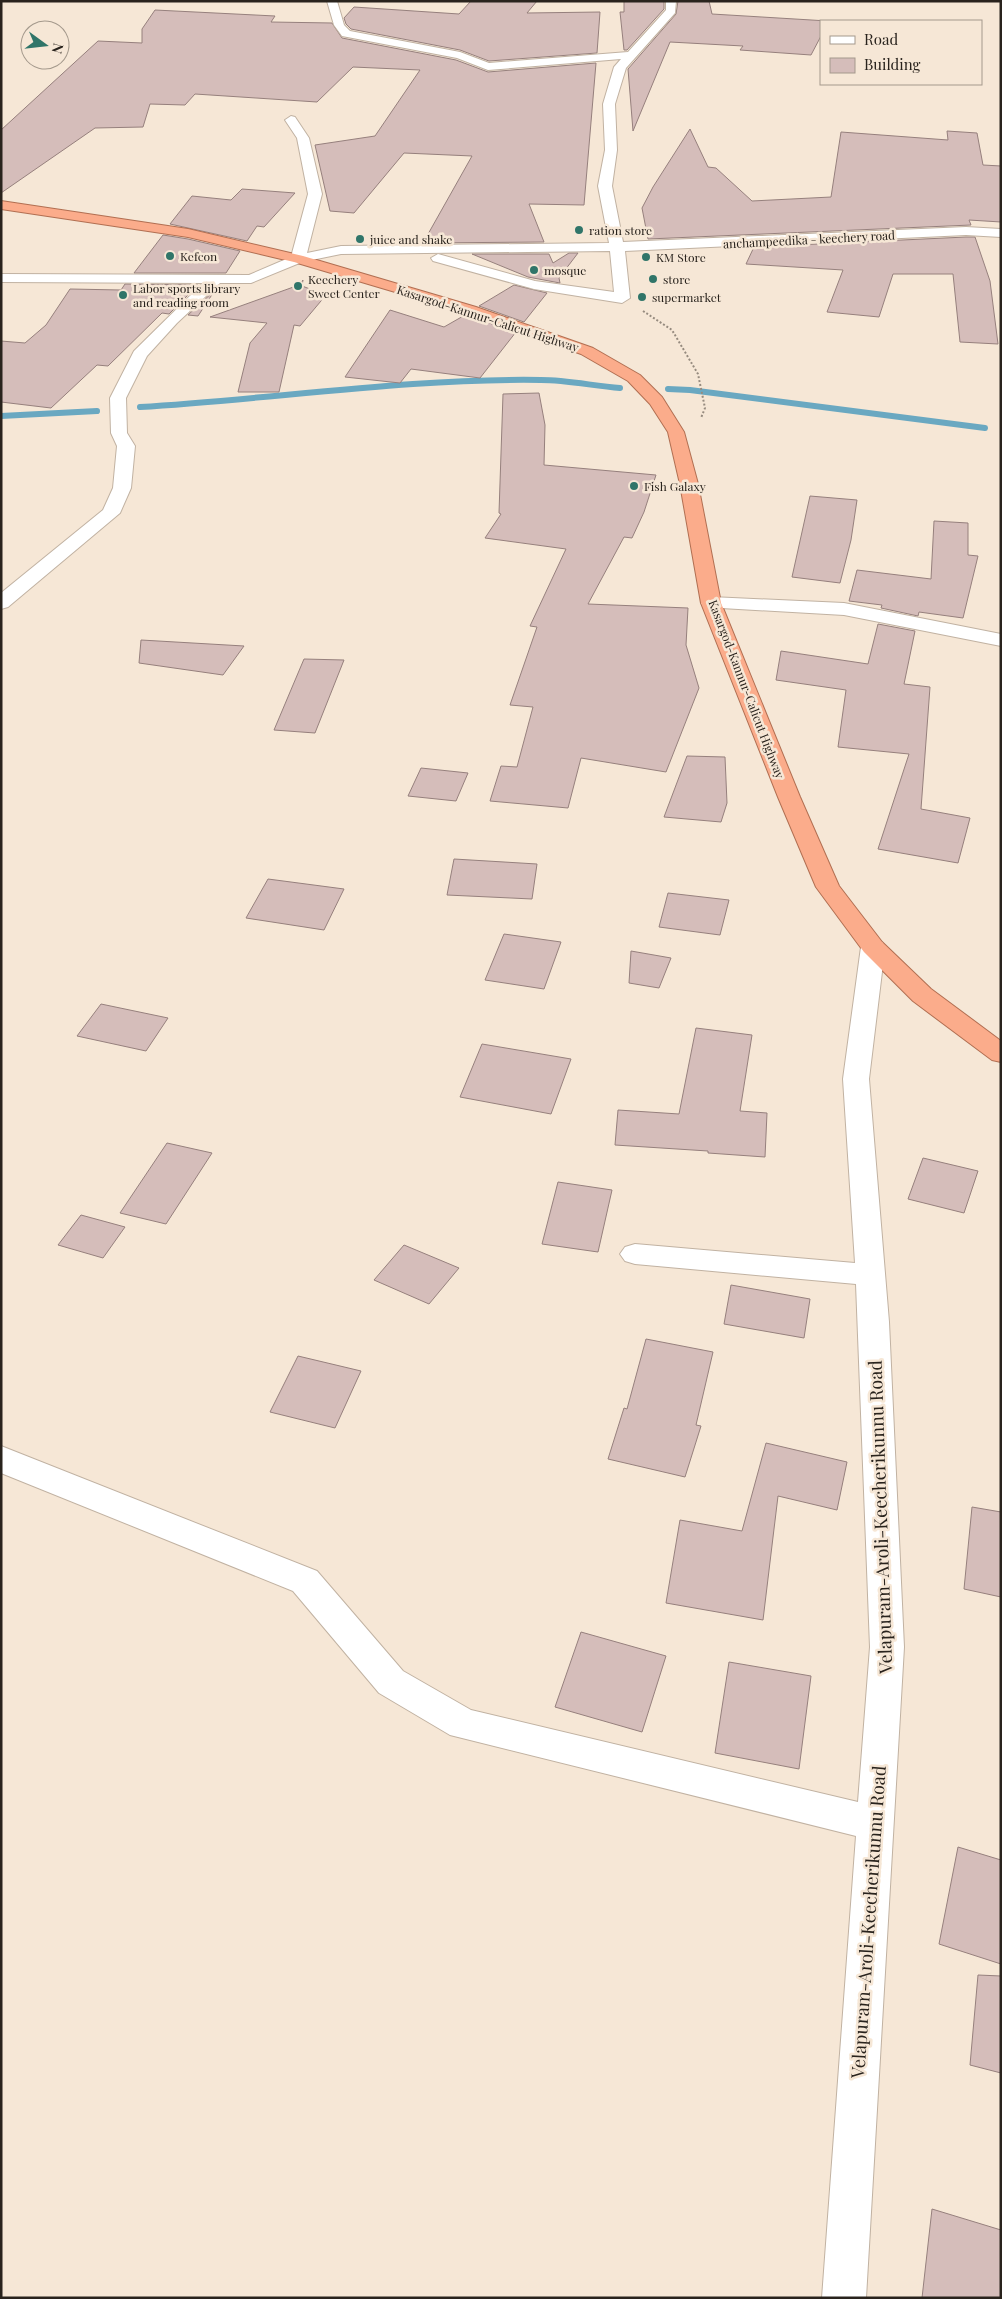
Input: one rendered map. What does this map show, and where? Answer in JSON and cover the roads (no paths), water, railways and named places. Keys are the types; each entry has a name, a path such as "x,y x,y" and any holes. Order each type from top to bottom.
{"highway":[{"name":"Kasargod-Kannur-Calicut Highway","path":"1,205 188,233 298,259 471,310 578,348 634,378 656,400 676,432 689,484 711,603 789,797 828,887 873,947 922,995 1001,1054"}],"street":[{"path":"332,1 340,25 346,34 460,55 488,67 631,54"},
{"path":"407,249 534,285 622,298 618,247 605,186 611,150 609,104 620,67 671,11 671,1"},
{"path":"609,56 620,67"},
{"path":"291,120 303,138 315,194 298,259"},
{"name":"anchampeedika - keechery road","path":"1,278 251,279 298,259 341,250 618,247 956,232 1001,233"},
{"path":"1,603 111,513 122,488 126,446 120,433 118,398 140,354 172,320 216,279"},
{"path":"711,603 844,608 1001,640"},
{"name":"Velapuram-Aroli-Keecherikunnu Road","path":"844,2298 887,1647 870,1275 856,1079 873,947"},
{"path":"634,1254 870,1275"},
{"path":"1,1459 305,1581 391,1682 463,1724 875,1823"}],"waterway":[{"path":"140,407 441,382 491,380 551,380 620,388"},
{"path":"668,389 690,390 985,428"},
{"path":"1,416 97,411"}],"place":[{"name":"ration store","path":"579,230"},
{"name":"juice and shake","path":"360,239"},
{"name":"Kefcon","path":"170,256"},
{"name":"KM Store","path":"646,257"},
{"name":"mosque","path":"534,270"},
{"name":"store","path":"653,279"},
{"name":"Keechery Sweet Center","path":"298,286"},
{"name":"Labor sports library and reading room","path":"123,295"},
{"name":"supermarket","path":"642,297"},
{"name":"Fish Galaxy","path":"634,486"}]}
